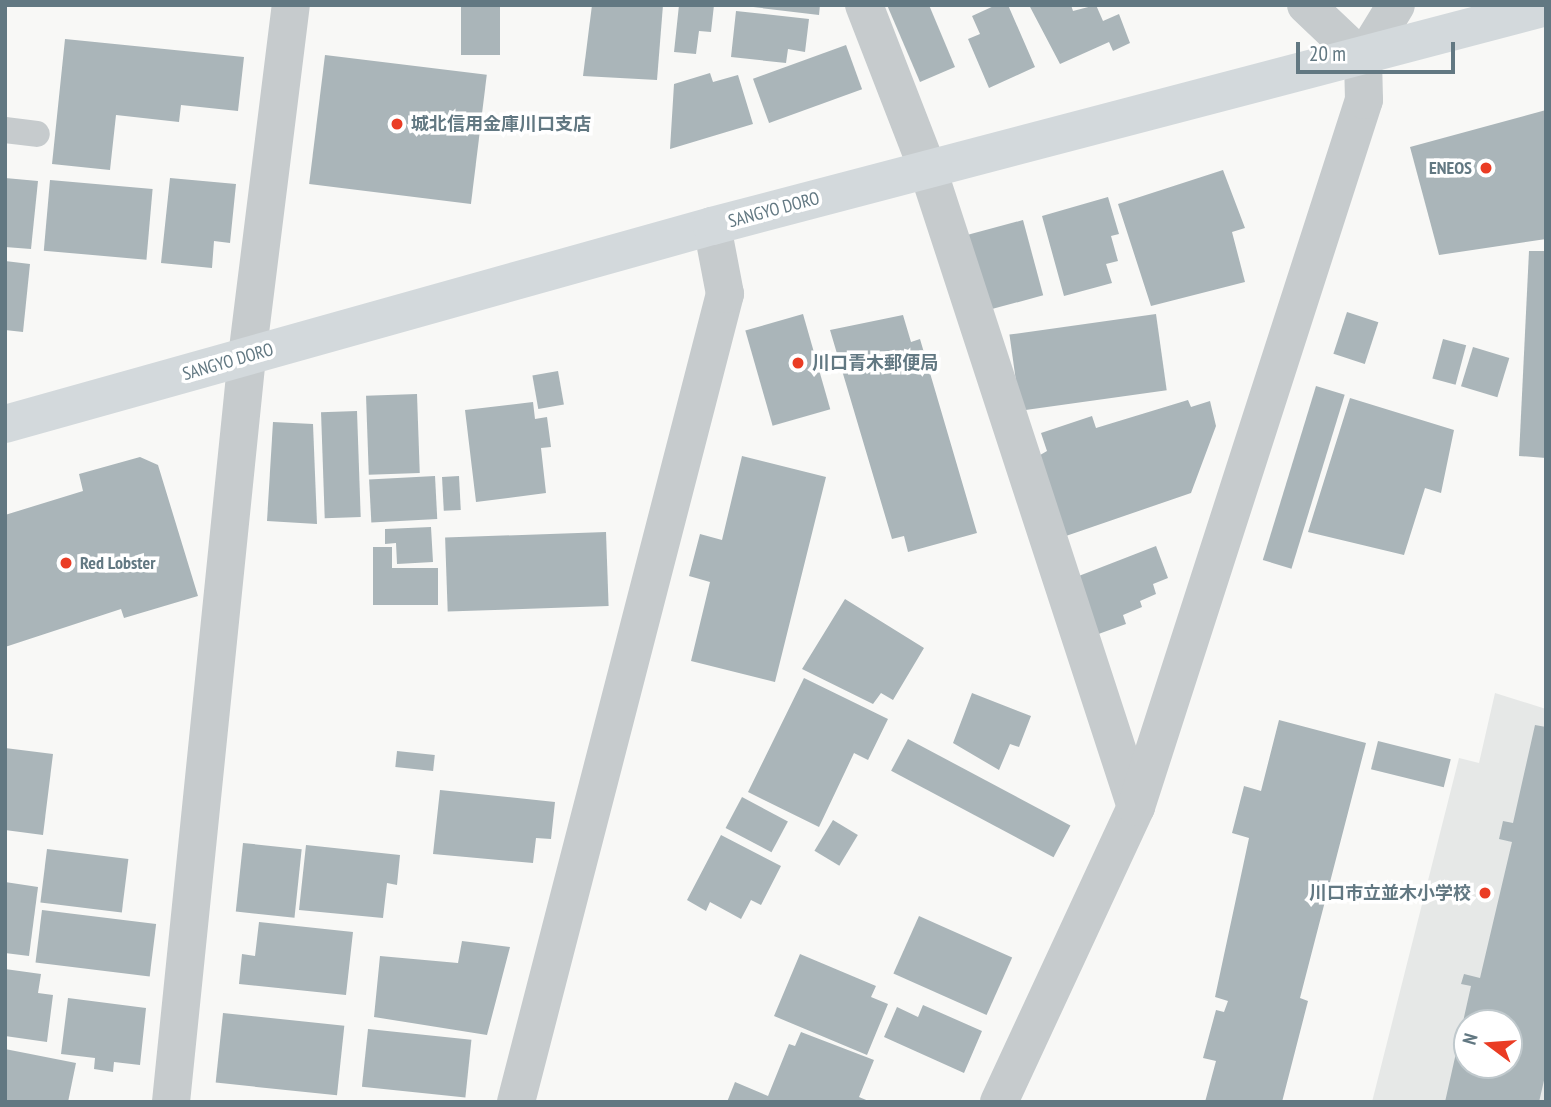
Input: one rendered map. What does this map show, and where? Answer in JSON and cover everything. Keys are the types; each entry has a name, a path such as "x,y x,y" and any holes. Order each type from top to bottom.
{"main road":[{"name":"SANGYO DORO","path":"5,424 712,226 1363,59 1546,7"}],"street":[{"path":"171,1102 247,357 290,5"},
{"path":"864,5 928,170 1136,807"},
{"path":"1306,5 1363,59"},
{"path":"999,1102 1136,807 1364,100 1363,59 1396,5"},
{"path":"516,1102 725,293 712,226"}],"lane":[{"path":"5,130 37,134"}],"shaded area":[{"name":"川口市立並木小学校","path":"1495,693 1546,709 1546,1102 1372,1102 1459,758 1479,763"}],"building":[{"path":"461,5 500,5 500,55 461,55"},
{"path":"592,5 663,5 657,80 583,76"},
{"path":"679,5 714,5 711,32 699,31 696,54 674,52"},
{"path":"736,5 820,5 819,15"},
{"path":"887,5 929,5 955,67 920,82"},
{"path":"996,5 1008,5 1035,67 989,88 968,39 980,34 972,16"},
{"path":"1029,5 1071,5 1073,11 1096,5 1103,21 1119,14 1130,43 1113,51 1109,42 1060,64"},
{"path":"736,11 809,19 805,52 788,49 786,63 731,57"},
{"path":"65,39 244,57 238,111 181,105 179,122 116,115 110,170 52,164"},
{"path":"846,45 862,89 769,123 753,79"},
{"path":"325,55 487,75 471,204 309,184"},
{"path":"710,73 713,82 738,75 753,124 670,149 674,84"},
{"path":"1546,110 1546,239 1439,255 1410,147"},
{"path":"1223,170 1245,228 1232,232 1245,282 1151,306 1118,204"},
{"path":"5,178 38,181 31,249 5,247"},
{"path":"170,178 236,184 230,243 214,241 212,268 161,263"},
{"path":"50,180 153,189 146,260 44,251"},
{"path":"1108,197 1119,234 1111,236 1118,261 1106,264 1112,283 1064,296 1042,216"},
{"path":"1023,220 1043,295 988,310 968,235"},
{"path":"1529,251 1546,251 1546,458 1519,456"},
{"path":"5,261 30,264 23,332 5,330"},
{"path":"1347,312 1378,322 1365,364 1333,354"},
{"path":"803,314 830,409 773,426 745,331"},
{"path":"1156,314 1167,390 1020,411 1009,335"},
{"path":"903,315 911,342 920,339 977,533 908,552 904,536 892,539 830,330"},
{"path":"1443,339 1466,345 1456,385 1432,379"},
{"path":"1473,347 1509,358 1497,397 1461,386"},
{"path":"558,371 564,404 538,409 532,376"},
{"path":"1316,386 1345,395 1291,569 1263,560"},
{"path":"417,394 420,473 369,475 366,396"},
{"path":"1350,398 1454,430 1441,493 1425,488 1404,555 1308,532"},
{"path":"1188,400 1191,407 1210,401 1216,426 1191,493 1063,537 1035,458 1047,451 1041,433 1092,416 1096,428"},
{"path":"533,402 535,419 547,417 551,447 541,448 546,493 476,502 465,410"},
{"path":"357,411 361,517 325,518 321,412"},
{"path":"273,422 313,424 317,524 267,521"},
{"path":"742,456 826,477 775,682 691,661 710,582 689,576 700,534 722,540"},
{"path":"140,457 158,465 198,596 124,618 121,609 5,647 5,515 83,491 79,474"},
{"path":"435,476 437,519 371,522 369,479"},
{"path":"459,476 461,510 444,511 442,477"},
{"path":"431,527 433,562 397,564 396,543 385,544 385,529"},
{"path":"606,532 609,606 448,612 445,538"},
{"path":"1156,546 1168,578 1153,584 1156,594 1140,601 1142,607 1123,615 1126,624 1093,636 1071,579"},
{"path":"373,547 392,547 392,568 438,568 438,605 373,605"},
{"path":"845,599 924,648 893,700 881,693 873,704 802,669"},
{"path":"804,678 888,719 868,760 854,753 819,827 748,792"},
{"path":"972,693 1031,716 1019,747 1010,744 999,770 953,743"},
{"path":"1279,720 1366,743 1300,998 1308,1001 1282,1102 1205,1102 1216,1061 1203,1058 1216,1010 1224,1012 1228,1001 1215,997 1249,838 1232,833 1244,786 1261,791"},
{"path":"1535,725 1546,727 1546,1072 1539,1102 1445,1102 1453,1066 1453,1079 1523,1079 1523,1009 1466,1009 1471,986 1461,984 1464,974 1480,978 1512,842 1499,839 1503,821 1513,823"},
{"path":"908,739 1070,825 1054,857 891,771"},
{"path":"1378,741 1451,759 1444,787 1371,769"},
{"path":"5,748 53,754 43,835 5,830"},
{"path":"397,751 435,755 433,771 395,767"},
{"path":"440,790 555,802 551,839 536,838 533,863 433,854"},
{"path":"742,797 788,821 771,852 726,828"},
{"path":"833,820 858,835 839,866 814,851"},
{"path":"721,835 781,866 761,905 751,900 741,919 710,902 706,911 687,900"},
{"path":"243,843 302,849 294,918 236,912"},
{"path":"306,845 400,855 397,885 387,883 383,918 299,910"},
{"path":"47,849 128,859 122,913 40,903"},
{"path":"5,882 38,887 29,956 5,953"},
{"path":"42,910 156,924 150,977 36,963"},
{"path":"919,916 1012,957 987,1015 893,974"},
{"path":"259,922 353,932 346,995 239,984 242,954 255,956"},
{"path":"462,941 510,947 487,1035 374,1017 380,956 458,963"},
{"path":"800,954 876,986 871,997 888,1004 867,1055 774,1016"},
{"path":"5,969 41,974 38,993 53,995 47,1042 5,1036"},
{"path":"68,998 146,1008 140,1065 114,1062 113,1072 94,1069 95,1058 61,1054"},
{"path":"923,1005 982,1031 964,1073 884,1037 897,1007 918,1017"},
{"path":"223,1013 344,1026 337,1095 216,1083"},
{"path":"368,1029 471,1040 465,1098 362,1087"},
{"path":"801,1032 874,1060 859,1097 871,1102 727,1102 735,1082 768,1096 789,1044 795,1046"},
{"path":"5,1049 76,1063 68,1102 5,1102"}],"place":[{"name":"城北信用金庫川口支店","path":"397,124"},
{"name":"ENEOS","path":"1486,168"},
{"name":"川口青木郵便局","path":"798,363"},
{"name":"Red Lobster","path":"66,563"},
{"name":"川口市立並木小学校","path":"1485,893"}]}
